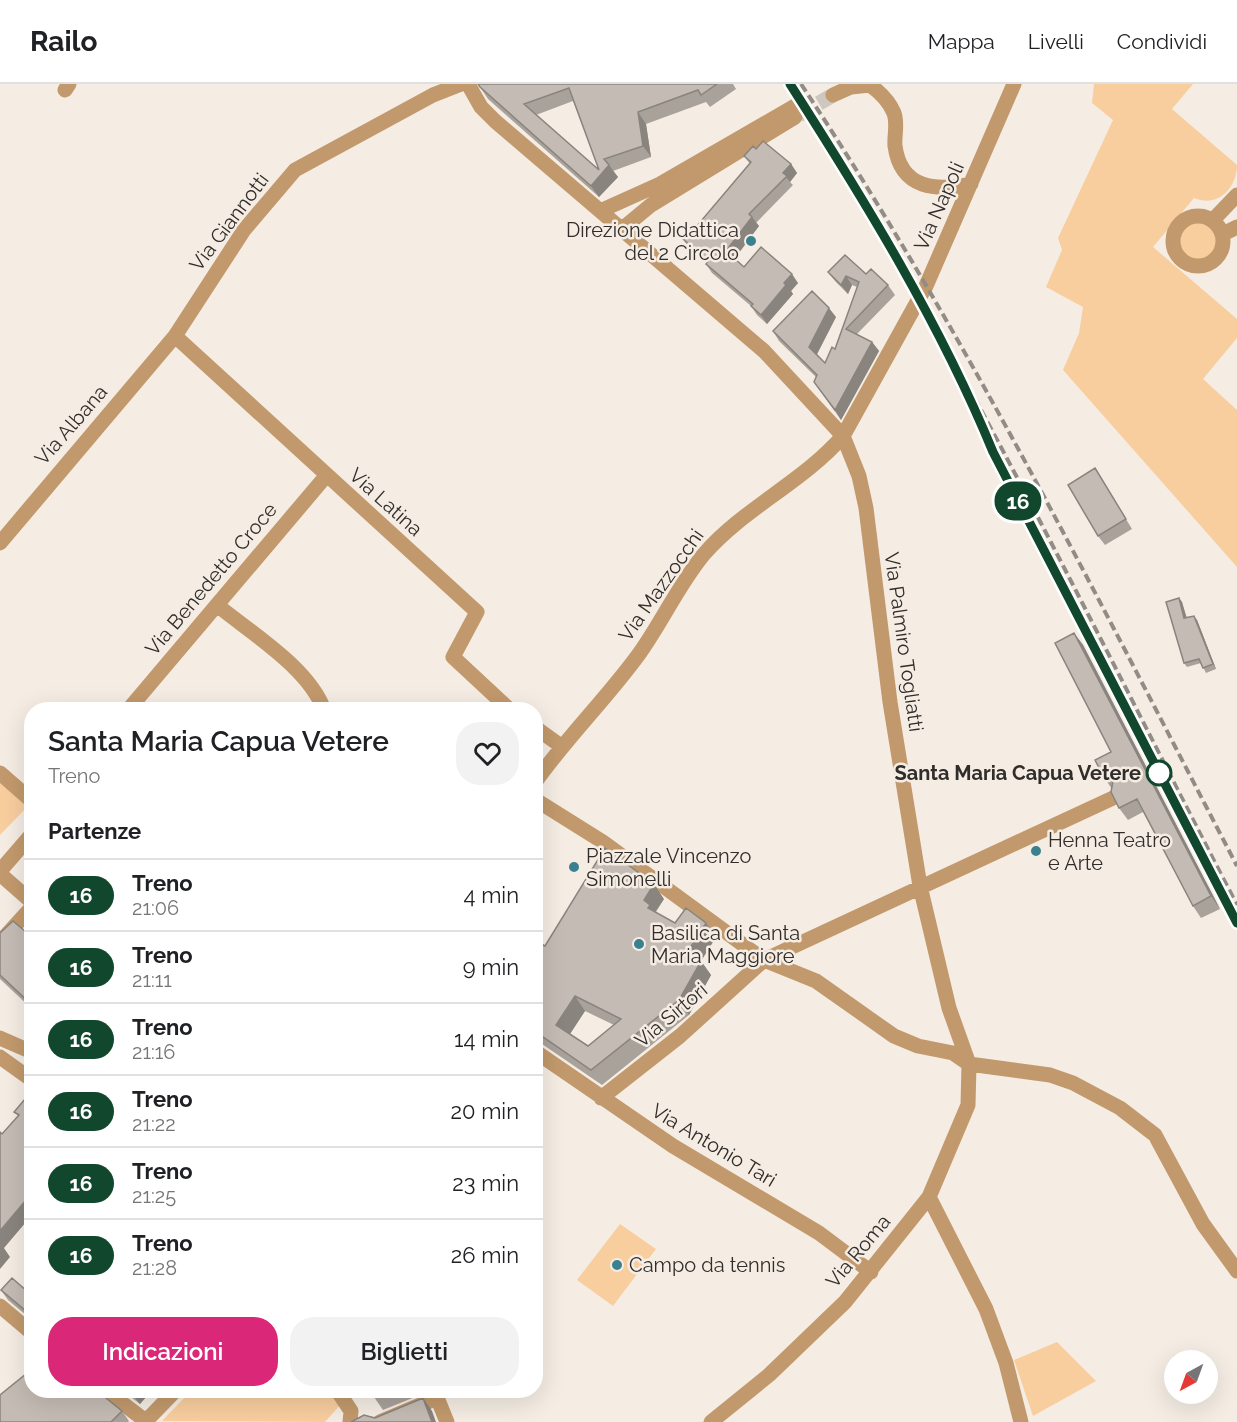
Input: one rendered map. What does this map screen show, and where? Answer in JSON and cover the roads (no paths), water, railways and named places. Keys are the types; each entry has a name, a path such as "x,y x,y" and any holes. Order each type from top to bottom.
{"street":[{"name":"Via Giannotti","path":"174,336 244,230 295,170 433,95 461,84"},
{"path":"468,84 481,107 495,121 764,351 843,436"},
{"name":"Via Napoli","path":"843,436 926,286 1014,84"},
{"path":"831,88 870,85 888,102 895,116 897,156 912,178 925,186 936,188 971,184"},
{"path":"600,211 660,184 797,110 651,204 622,230"},
{"path":"1213,220 1235,202"},
{"path":"1198,215 1213,220 1223,234 1222,251 1210,263 1194,266 1180,258 1173,243 1177,227 1183,221 1198,215"},
{"path":"1223,234 1237,227"},
{"name":"Via Latina","path":"174,336 477,612 453,657 501,702"},
{"name":"Via Albana","path":"0,543 174,336"},
{"name":"Via Mazzocchi","path":"543,771 561,746 639,653 703,555 728,530 828,453 843,436"},
{"name":"Via Palmiro Togliatti","path":"843,436 859,476 866,508 890,702 920,886 949,1008 969,1064"},
{"name":"Via Benedetto Croce","path":"135,702 326,476"},
{"path":"217,605 299,674 318,693 321,702"},
{"path":"543,733 561,746"},
{"path":"0,773 24,794"},
{"name":"Via Sirtori","path":"600,1098 680,1036 764,960 1113,798"},
{"path":"543,804 603,842 764,960 816,981 894,1036 918,1046 952,1053 969,1064 1021,1070 1072,1083 1120,1108 1150,1130 1203,1224 1237,1271"},
{"path":"24,844 0,872 24,894"},
{"path":"0,942 24,916"},
{"path":"0,1038 24,1047"},
{"path":"17,1043 15,1052 4,1059 24,1074"},
{"name":"Via Antonio Tari","path":"543,1057 600,1098 690,1157 819,1233 872,1272"},
{"name":"Via Roma","path":"711,1422 769,1375 845,1302 872,1272 928,1197 968,1105 969,1064"},
{"path":"928,1197 986,1309 1006,1363 1021,1422"},
{"path":"0,1306 24,1326"},
{"path":"115,1398 146,1422 168,1398"},
{"path":"342,1398 351,1411 350,1422"},
{"path":"380,1422 427,1398"},
{"path":"437,1398 447,1422"}],"tunnel":[{"path":"799,115 833,95"}],"railway":[{"path":"790,84 852,183 968,386 1237,905"},
{"path":"801,84 861,178 975,371 1082,568 1237,866"},
{"path":"1225,899 1237,923"}],"train":[{"name":"16","path":"790,84 911,285 963,380 993,452 1237,923"}],"place":[{"name":"Direzione Didattica del 2 Circolo","path":"751,241"},
{"name":"Santa Maria Capua Vetere","path":"1159,773"},
{"name":"Henna Teatro e Arte","path":"1036,851"},
{"name":"Piazzale Vincenzo Simonelli","path":"574,867"},
{"name":"Basilica di Santa Maria Maggiore","path":"639,944"},
{"name":"Campo da tennis","path":"617,1265"}]}
